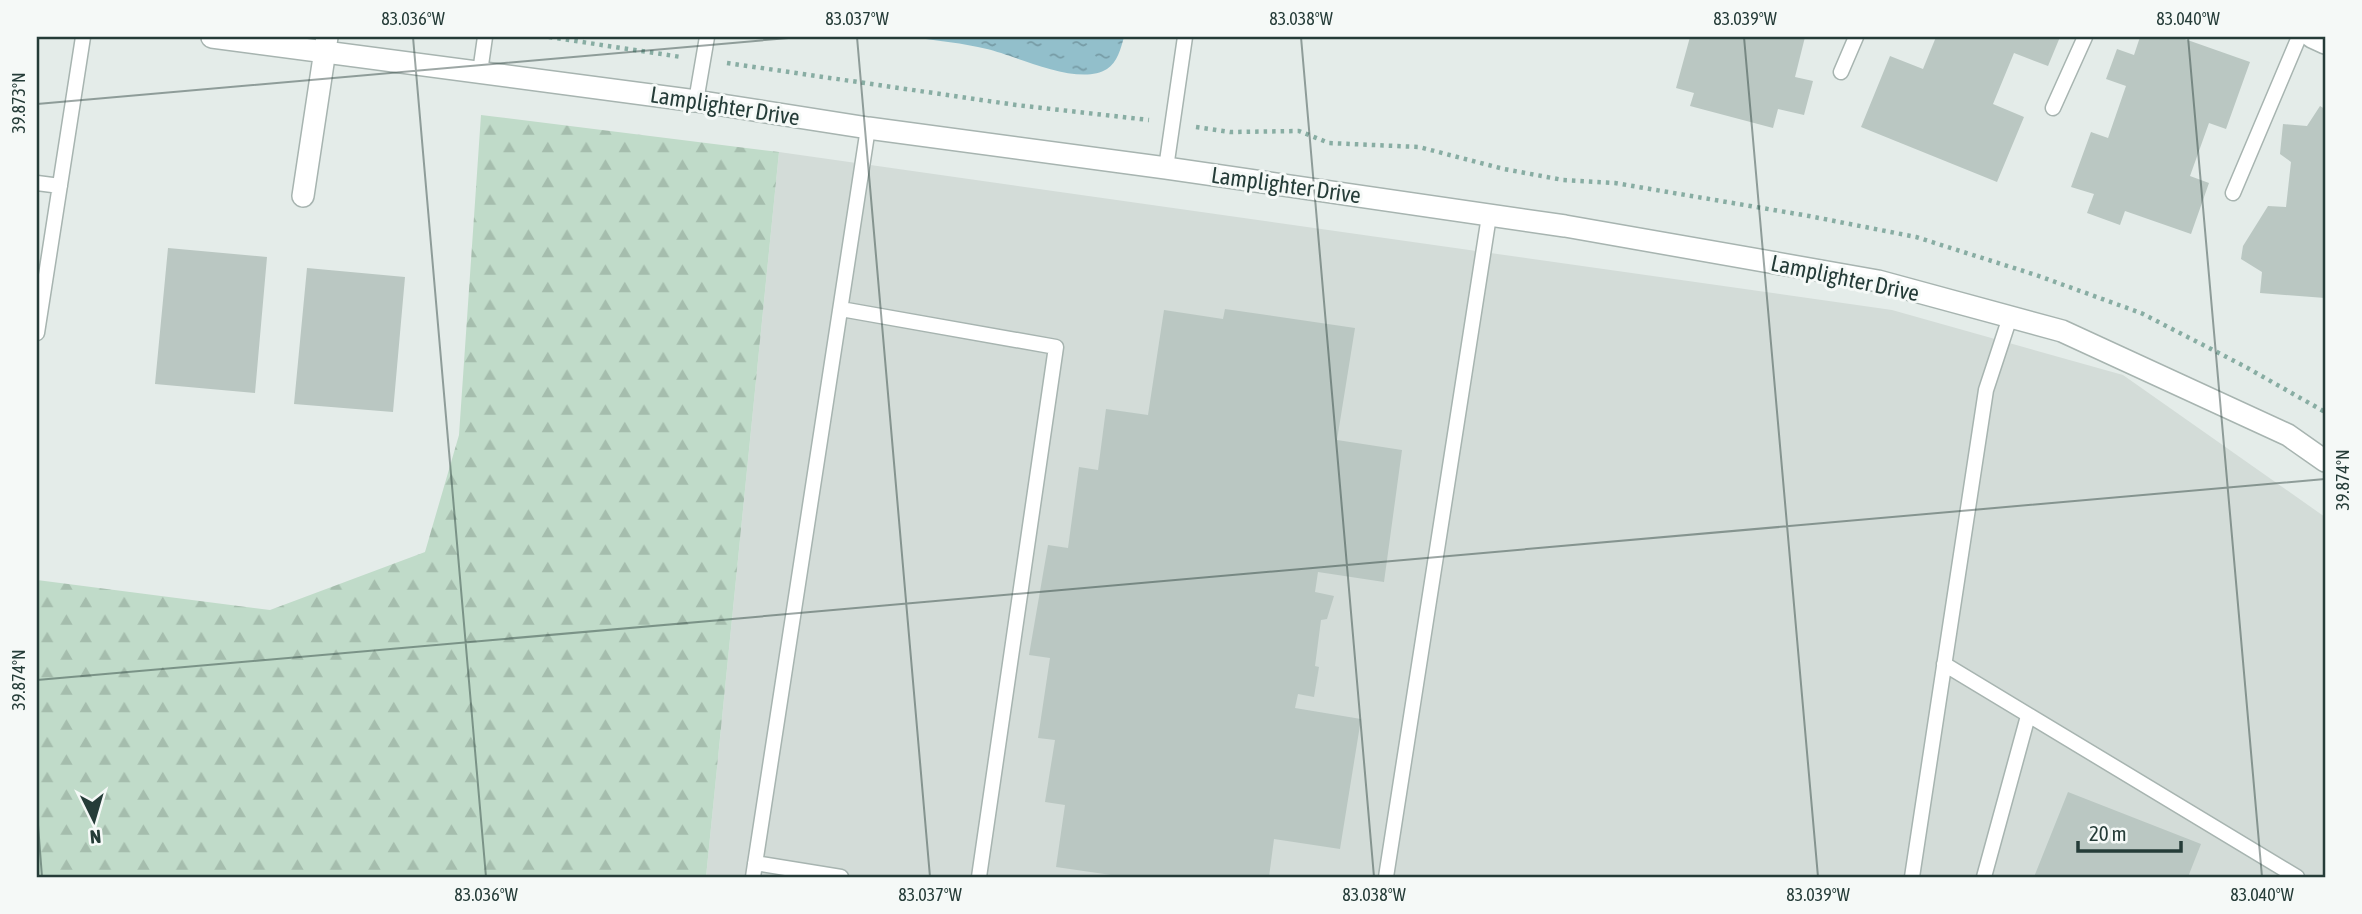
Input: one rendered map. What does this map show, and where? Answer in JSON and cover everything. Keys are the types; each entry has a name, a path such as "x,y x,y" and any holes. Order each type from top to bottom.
{"street":[{"name":"Lamplighter Drive","path":"212,37 326,45 480,72 1565,226 1878,281 2062,331 2288,435 2325,461"},
{"path":"2312,37 2325,43"},
{"path":"303,196 326,45"}],"lane":[{"path":"37,333 83,37"},
{"path":"480,72 485,37"},
{"path":"696,101 707,37"},
{"path":"1166,168 1185,37"},
{"path":"1841,72 1856,37"},
{"path":"2053,108 2085,37"},
{"path":"2233,193 2298,37"},
{"path":"841,877 754,870 868,128"},
{"path":"37,183 60,186"},
{"path":"1386,877 1489,216"},
{"path":"841,309 1056,347 979,877"},
{"path":"1912,877 1986,390 2010,317"},
{"path":"1944,664 2287,875"},
{"path":"1984,877 2028,716"}],"path":[{"path":"549,37 1016,106 1230,132 1300,131 1329,143 1419,147 1504,169 1563,180 1628,185 1916,237 2036,275 2141,313 2244,366 2325,412"}],"shaded area":[{"path":"779,152 1892,310 2123,375 2325,517 2325,877 706,877"}],"green space":[{"path":"481,115 779,152 706,877 37,877 37,580 270,610 425,552 459,435"}],"water":[{"path":"913,37 1124,37 1118,55 1107,69 1095,74 1081,74 1048,68 978,47"}],"building":[{"path":"1690,37 1805,37 1795,77 1813,81 1804,115 1778,109 1773,128 1690,106 1694,93 1676,88"},
{"path":"1936,37 2060,37 2048,66 2014,53 1993,104 2024,117 1997,182 1861,127 1890,56 1923,69"},
{"path":"2140,37 2179,37 2250,62 2226,129 2209,123 2190,176 2209,183 2191,234 2125,211 2120,225 2087,213 2094,194 2071,187 2091,132 2108,138 2126,86 2106,79 2117,49 2134,55"},
{"path":"2320,106 2325,109 2325,298 2260,293 2262,272 2241,259 2243,246 2268,206 2286,207 2291,162 2280,154 2283,124 2307,126"},
{"path":"168,248 267,257 255,393 155,384"},
{"path":"307,268 405,277 393,412 294,404"},
{"path":"1225,309 1355,328 1337,440 1402,450 1384,582 1318,572 1315,592 1334,596 1327,619 1321,620 1315,666 1319,667 1314,697 1298,694 1295,708 1361,719 1340,849 1274,839 1269,877 1125,877 1056,867 1065,805 1045,802 1055,740 1038,738 1050,658 1029,655 1048,545 1068,548 1079,467 1098,470 1106,409 1148,415 1164,310 1223,319"},
{"path":"2068,792 2201,844 2188,877 2034,877"}]}
